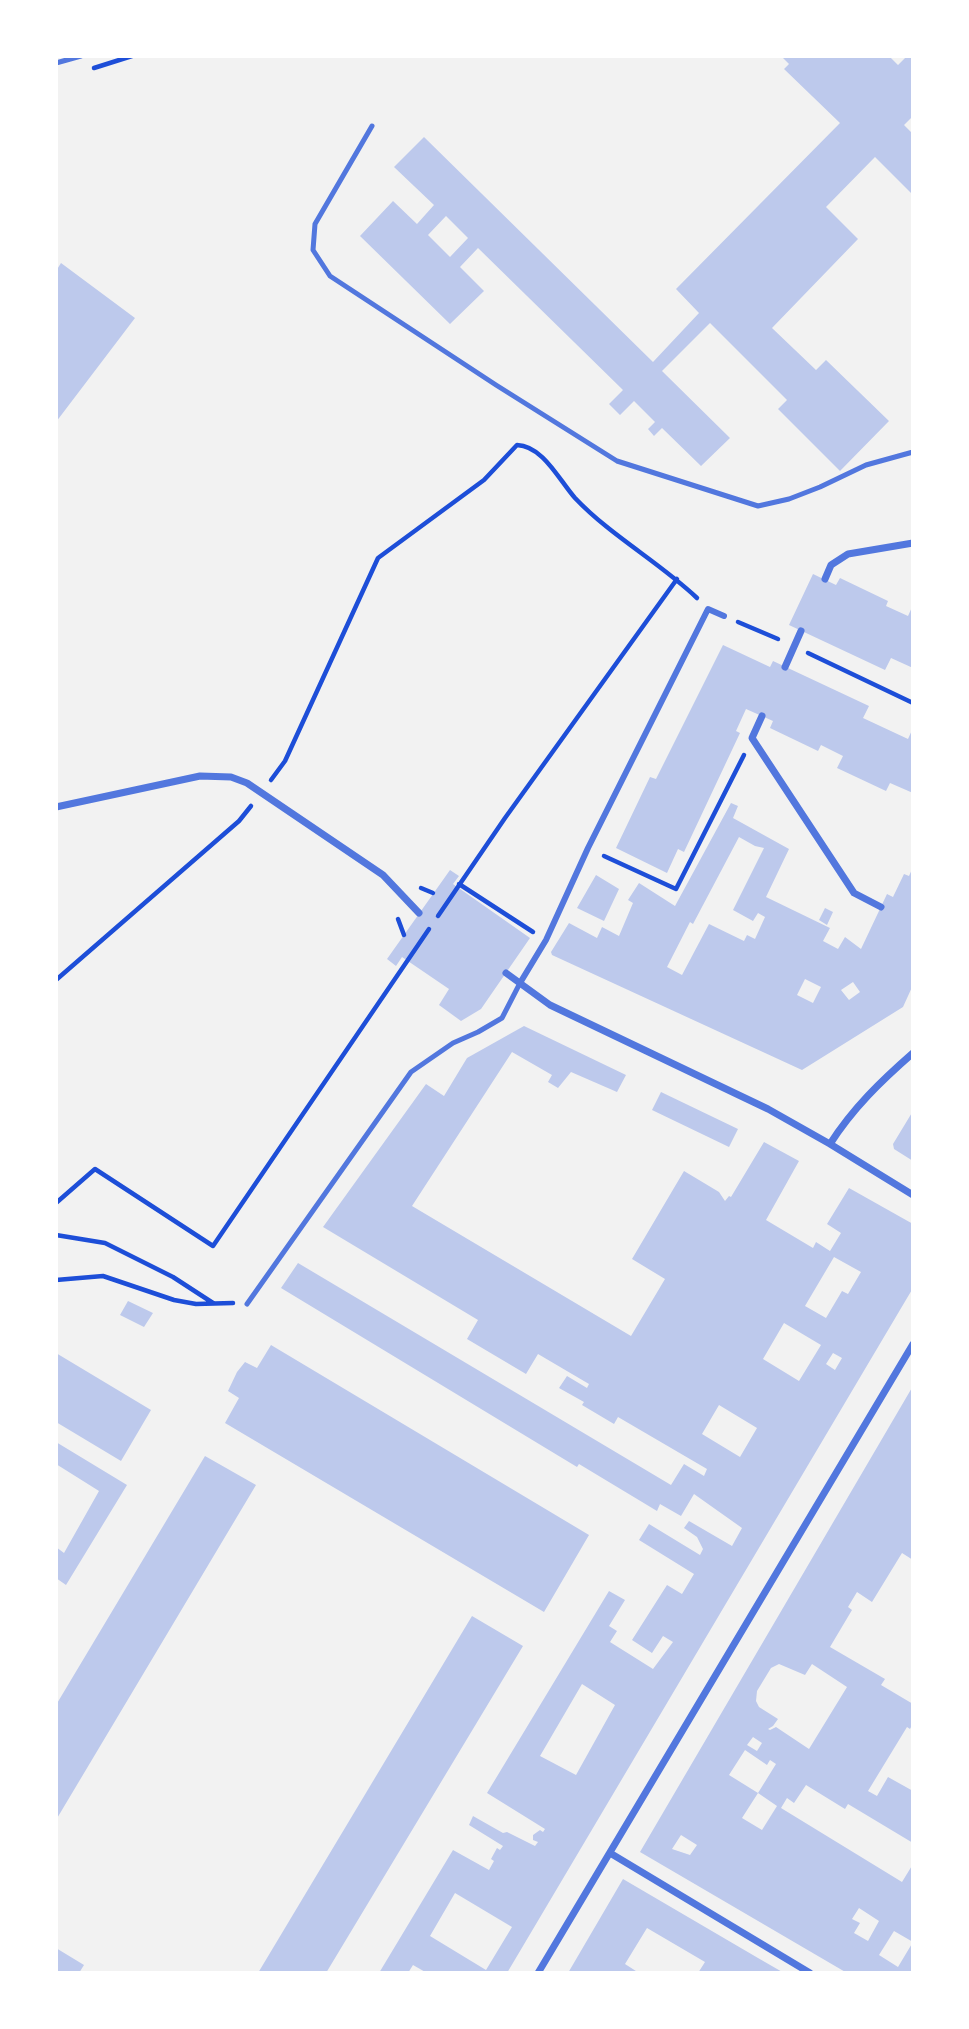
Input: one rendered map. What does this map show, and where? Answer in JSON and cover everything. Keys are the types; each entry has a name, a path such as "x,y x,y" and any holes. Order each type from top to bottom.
{"street":[{"path":"825,579 831,565 848,554 913,543"},
{"path":"520,983 545,940 708,609 724,616"},
{"path":"785,667 801,631"},
{"path":"762,716 752,738 854,894 881,907"},
{"path":"56,807 200,776 231,777 247,783 383,875 419,913"},
{"path":"506,973 551,1005 768,1110 830,1143 913,1195"},
{"path":"830,1143 872,1088 913,1053"},
{"path":"538,1973 913,1344"},
{"path":"610,1853 810,1973"}],"lane":[{"path":"56,63 81,56"},
{"path":"372,126 315,224 313,250 330,276 617,461 758,506 810,491 866,465 913,452"},
{"path":"247,1304 411,1072 453,1043 502,1018 520,983"}],"path":[{"path":"270,781 285,761 378,558 484,480 517,444 539,453 576,499 642,556 677,579 708,609"},
{"path":"534,933 458,885 677,579"},
{"path":"724,616 795,646 913,703"},
{"path":"588,848 676,889 752,738"},
{"path":"56,980 239,821 254,801"},
{"path":"56,1203 95,1169 213,1246 407,961"},
{"path":"56,1235 105,1242 173,1277 214,1303"},
{"path":"56,1280 103,1276 174,1300 196,1304 247,1304"}],"building":[{"path":"781,56 889,56 898,65 907,56 913,56 913,116 904,125 913,134 913,195 875,157 826,207 858,239 772,328 816,370 826,360 889,421 840,471 778,409 787,400 710,323 662,371 730,438 701,466 662,428 654,436 648,429 655,422 634,401 620,415 609,404 623,390 478,248 460,267 484,291 450,324 360,236 393,201 417,224 434,205 394,167 424,137 653,362 699,313 676,289 840,123 784,69 789,64","holes":["446,216 468,238 450,257 428,235"]},
{"path":"61,263 135,318 56,422 56,271"},
{"path":"813,574 836,585 840,578 888,601 886,606 908,616 913,605 913,668 891,658 885,670 789,625"},
{"path":"723,645 770,667 773,661 869,706 863,718 908,739 913,728 913,793 890,783 886,791 837,768 843,756 821,745 818,751 770,728 773,721 746,709 736,731 740,733 684,852 678,849 667,873 616,848 650,777 656,779"},
{"path":"731,803 738,806 733,818 789,849 766,897 830,928 823,941 838,949 845,937 861,949 887,894 893,897 904,874 909,876 913,867 913,985 903,1007 802,1070 552,955 551,952 569,923 597,938 602,927 619,936 633,903 628,900 639,883 675,906","holes":["739,837 764,848 733,910 753,921 758,913 765,917 755,939 747,935 744,941 709,924 682,975 667,967","805,979 821,987 813,1003 797,995","853,982 860,992 849,1000 841,990"]},
{"path":"450,870 459,876 453,884 530,938 481,1009 461,1021 439,1005 449,989 402,957 396,966 387,959"},
{"path":"596,875 619,889 604,921 577,908"},
{"path":"825,908 833,912 827,925 819,920"},
{"path":"524,1026 626,1075 617,1092 571,1072 558,1088 548,1082 552,1075 512,1052 412,1206 631,1336 665,1279 632,1259 684,1171 719,1192 725,1201 731,1197 764,1142 799,1161 766,1220 813,1248 816,1242 830,1251 841,1233 827,1224 849,1188 913,1224 913,1288 507,1973 427,1973 413,1965 408,1973 379,1973 453,1850 489,1870 497,1848 500,1850 503,1846 469,1825 473,1816 503,1833 507,1832 535,1846 538,1842 533,1840 533,1835 545,1829 487,1793 609,1591 625,1600 609,1626 617,1631 610,1642 653,1669 673,1642 663,1636 652,1653 632,1640 667,1585 682,1594 694,1574 639,1540 649,1524 700,1555 703,1549 697,1537 684,1528 689,1521 732,1546 742,1528 694,1494 681,1516 660,1504 657,1511 579,1464 577,1467 281,1288 298,1263 671,1485 684,1464 704,1476 707,1469 618,1417 614,1424 582,1405 584,1402 559,1388 567,1376 587,1388 589,1384 538,1354 526,1374 467,1339 478,1320 323,1227 426,1084 444,1096 467,1058","holes":["834,1257 861,1272 848,1294 842,1291 826,1318 805,1306","784,1323 821,1345 799,1381 763,1359","833,1353 842,1358 835,1370 826,1364","719,1405 757,1428 740,1457 702,1434","582,1684 615,1705 576,1775 540,1756","455,1893 512,1927 486,1970 430,1936"]},
{"path":"661,1092 738,1129 729,1147 652,1110"},
{"path":"913,1111 913,1161 894,1149 893,1144"},
{"path":"128,1301 153,1313 144,1327 120,1315"},
{"path":"271,1345 589,1535 544,1612 225,1423 239,1398 228,1391 237,1372 245,1362 257,1368"},
{"path":"56,1353 151,1410 121,1461 56,1422"},
{"path":"913,1386 913,1560 902,1553 872,1602 857,1592 848,1607 852,1610 830,1647 885,1679 881,1685 913,1704 913,1723 910,1729 907,1727 868,1791 877,1796 888,1777 913,1791 913,1843 848,1804 845,1809 806,1785 794,1803 787,1798 781,1808 902,1882 913,1864 913,1942 913,1973 847,1973 640,1852","holes":["779,1664 805,1675 812,1664 847,1687 809,1749 776,1727 768,1729 778,1719 759,1707 756,1701 757,1691 771,1668","753,1737 762,1743 757,1751 747,1745","745,1750 767,1765 770,1760 776,1764 758,1793 729,1775","758,1793 777,1806 762,1830 742,1818","681,1835 697,1845 690,1855 672,1849","859,1908 879,1921 868,1941 854,1933 860,1923 852,1919","894,1931 913,1942 898,1967 879,1955"]},
{"path":"56,1442 127,1485 66,1585 56,1578 56,1547 64,1553 99,1491 56,1464"},
{"path":"205,1456 256,1485 56,1820 56,1705"},
{"path":"472,1616 523,1646 326,1973 258,1973"},
{"path":"623,1879 784,1973 698,1973 705,1962 647,1928 625,1964 639,1973 568,1973"},
{"path":"56,1948 84,1965 79,1973 56,1973"}]}
